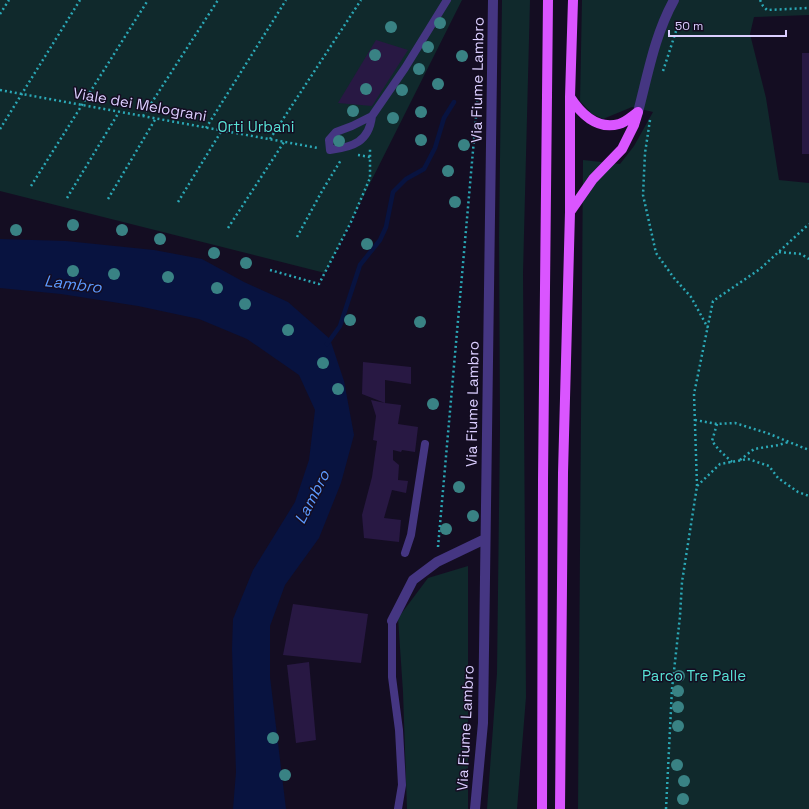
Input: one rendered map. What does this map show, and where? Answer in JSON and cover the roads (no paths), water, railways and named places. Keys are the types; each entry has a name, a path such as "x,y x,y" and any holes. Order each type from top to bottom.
{"main road":[{"path":"542,809 543,480 548,0"},
{"path":"560,809 563,473 570,212 570,97 573,0"},
{"path":"570,97 578,109 591,121 607,126 621,124 638,112"},
{"path":"570,212 593,178 622,149 634,125 638,112"}],"street":[{"name":"Via Fiume Lambro","path":"475,809 483,723 493,0"},
{"path":"638,112 658,36 666,14 674,0"},
{"path":"392,621 413,580 437,562 485,539"}],"lane":[{"path":"372,116 371,128 359,142 348,148 330,150 329,140 336,132 372,116 405,68 447,0"},
{"path":"405,552 411,535 425,444"},
{"path":"392,621 392,677 399,730 402,785 398,809"}],"water":[{"name":"Lambro","path":"0,239 66,241 154,250 202,259 244,282 288,302 330,339 344,381 354,435 341,483 319,538 285,585 270,626 270,677 286,809 233,809 236,772 232,649 233,619 253,570 295,502 309,460 315,410 299,375 247,339 199,319 138,306 61,294 0,288"}],"waterway":[{"path":"327,344 340,326 360,265 380,240 386,227 393,192 406,179 424,169 435,148 444,118 454,102"}],"park label":[{"name":"Orti Urbani","path":"256,126"},
{"name":"Parco Tre Palle","path":"694,675"}]}
